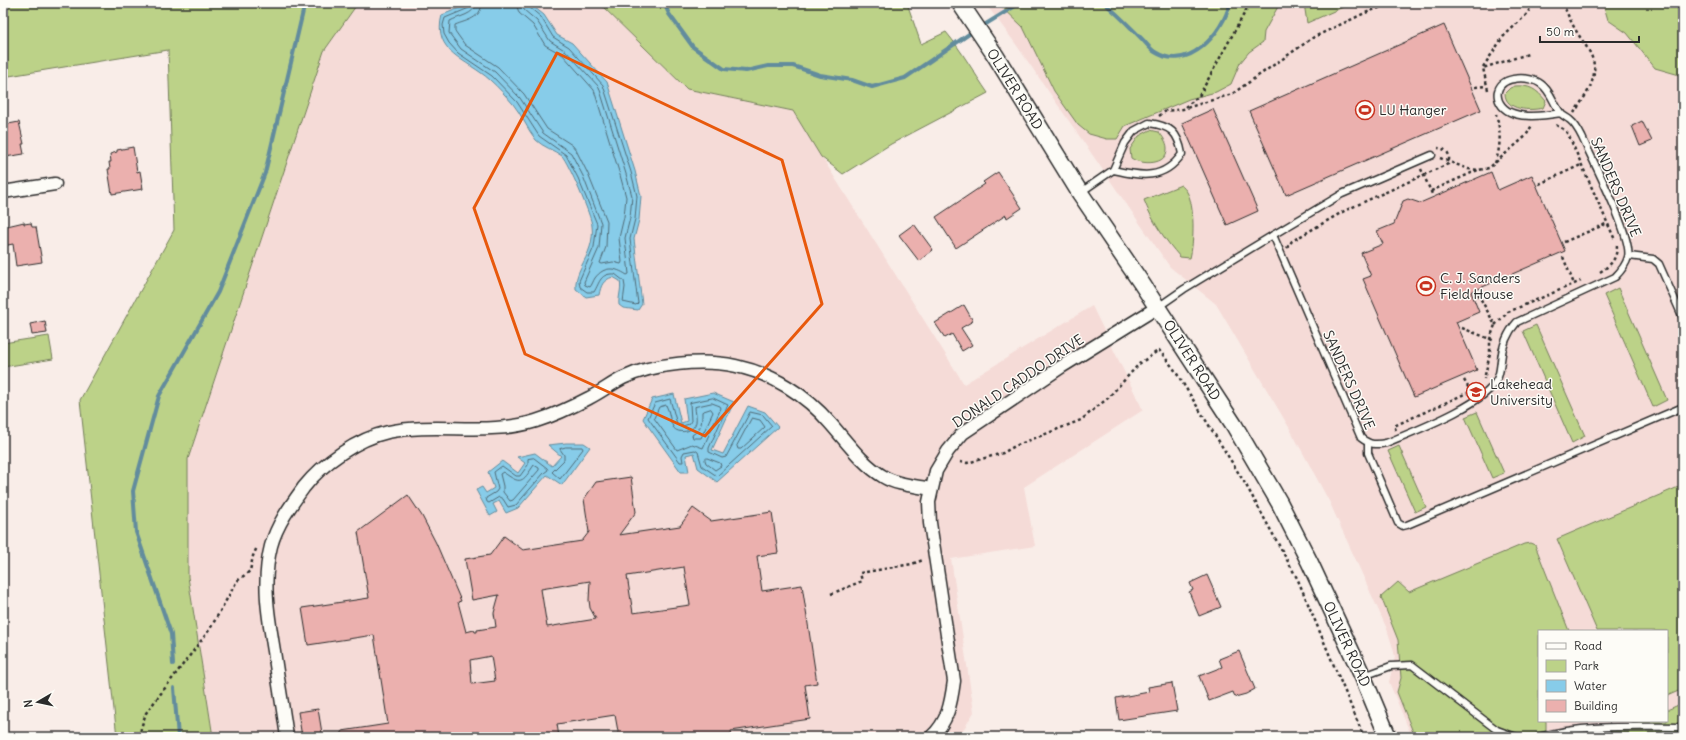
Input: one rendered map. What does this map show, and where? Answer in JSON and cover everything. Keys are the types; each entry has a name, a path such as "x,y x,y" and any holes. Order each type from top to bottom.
{"main road":[{"name":"OLIVER ROAD","path":"963,6 1080,193 1158,307 1234,425 1280,502 1310,563 1388,737"}],"street":[{"path":"3,192 54,184"},
{"name":"DONALD CADDO DRIVE","path":"931,737 947,716 951,703 954,681 930,523 929,502 936,471 948,451 963,433 1061,367 1158,307"},
{"path":"287,737 266,602 266,571 272,543 290,506 315,474 325,464 375,436 401,431 428,429 504,428 534,422 562,412 624,377 648,369 707,362 738,366 772,378 797,392 820,412 862,460 885,478 931,489"}],"lane":[{"name":"SANDERS DRIVE","path":"1274,235 1361,438 1368,444 1382,444 1400,437 1442,419 1486,394 1494,386 1498,377 1504,345 1511,328 1517,322 1615,277 1622,271 1629,256 1626,234 1582,137 1570,120 1560,113 1550,93 1541,84 1530,79 1519,77 1501,85 1498,91 1498,99 1504,108 1516,113 1534,116 1560,113"},
{"path":"1080,193 1113,170 1125,143 1134,131 1149,122 1172,130 1180,140 1182,154 1175,164 1163,172 1150,175 1133,174 1113,170"},
{"path":"1158,307 1184,289 1342,194 1432,155"},
{"path":"1629,256 1653,259 1659,264 1683,318"},
{"path":"1368,444 1368,453 1398,523 1403,526 1683,407"},
{"path":"1362,677 1391,666 1412,665 1497,730 1516,737"},
{"path":"1538,737 1552,733 1608,727 1683,727"}],"path":[{"path":"1183,109 1199,96 1250,3"},
{"path":"1149,122 1166,112 1183,109 1232,94 1314,37 1365,13 1392,3"},
{"path":"1490,96 1483,68 1503,37 1527,14 1533,3"},
{"path":"1562,128 1570,120 1589,90 1595,69 1591,55 1567,14 1563,3"},
{"path":"1483,68 1528,54"},
{"path":"1475,87 1487,86"},
{"path":"1495,163 1499,154 1499,128 1496,111 1500,114"},
{"path":"1418,161 1432,193 1479,170 1489,168 1526,136 1532,126 1534,116"},
{"path":"1550,123 1562,128 1568,134 1617,244 1617,251 1613,263 1599,273"},
{"path":"1528,126 1537,125"},
{"path":"1436,148 1445,150 1448,154 1449,162"},
{"path":"1432,155 1468,169 1479,170"},
{"path":"1282,255 1292,241 1346,210 1444,166 1449,162"},
{"path":"1539,184 1582,165"},
{"path":"1564,242 1608,223"},
{"path":"1563,257 1574,284"},
{"path":"1482,382 1485,378 1489,363 1490,339 1495,325 1508,312 1587,278"},
{"path":"1478,294 1495,325"},
{"path":"1462,328 1504,345"},
{"path":"960,462 967,463 1003,453 1015,446 1081,420 1108,398 1139,364 1159,350 1174,369 1246,485 1298,580 1364,737"},
{"path":"1464,380 1471,392"},
{"path":"1400,437 1394,426 1471,392 1475,388"},
{"path":"140,737 141,728 146,713 210,629 237,581 250,571 253,556 258,545"},
{"path":"831,594 862,581 860,573 912,564 927,558"}],"highlighted area":[{"path":"557,53 782,160 822,304 705,436 525,354 474,208"}],"shaded area":[{"path":"358,3 599,3 687,89 793,111 964,384 1092,306 1143,410 1024,487 1035,546 951,559 974,712 959,737 213,737 188,577 188,459 324,51"},
{"name":"Lakehead University","path":"985,3 1683,3 1683,737 1412,737 1389,682 1395,657 1387,629 1329,501 1290,429 1216,304 1170,267 1015,43"}],"green space":[{"path":"3,3 358,3 324,51 188,459 188,577 213,737 117,737 80,400 174,230 168,50 3,77"},
{"path":"599,3 907,3 921,44 946,32 963,54 988,93 891,144 843,174 821,157 793,111 687,89"},
{"path":"998,3 1155,3 1161,5 1164,3 1280,3 1264,32 1263,42 1249,52 1240,63 1231,84 1216,92 1189,99 1125,126 1117,139 1107,139 1089,134 1078,125 1054,91 1023,27"},
{"path":"1304,3 1352,3 1307,23"},
{"path":"1603,3 1683,3 1683,76 1655,68 1627,33 1608,20"},
{"path":"1515,86 1529,87 1539,93 1546,101 1543,108 1526,109 1509,103 1506,99 1505,93 1510,88"},
{"path":"1150,130 1159,132 1163,137 1167,146 1166,154 1159,161 1147,163 1131,158 1130,149 1139,136"},
{"path":"1181,185 1187,191 1190,198 1193,215 1193,234 1190,258 1180,257 1169,244 1155,223 1144,200"},
{"path":"1618,288 1667,400 1653,407 1604,295"},
{"path":"1536,325 1585,436 1572,443 1523,331"},
{"path":"49,336 53,359 3,367 3,343"},
{"path":"1477,412 1504,473 1492,478 1465,417"},
{"path":"1399,446 1426,507 1415,512 1388,451"},
{"path":"1683,485 1683,689 1668,696 1668,630 1597,630 1557,539"},
{"path":"1530,543 1535,545 1569,630 1538,630 1538,722 1546,722 1546,737 1415,737 1397,692 1401,678 1398,640 1381,597 1398,582 1409,592 1524,544"},
{"path":"1683,703 1683,737 1558,737 1565,734 1601,735 1634,722 1668,722 1668,710"}],"water":[{"path":"472,3 529,3 544,15 557,35 572,43 607,82 635,171 641,196 639,220 634,239 642,304 638,310 623,308 619,305 621,287 620,281 613,277 603,283 599,295 586,297 576,289 578,273 591,245 592,228 584,201 565,160 562,156 536,140 513,104 490,80 454,54 447,47 442,38 440,28 442,15"},
{"path":"713,393 734,402 712,450 723,454 748,406 765,412 778,427 717,482 698,468 694,453 686,455 689,472 681,472 643,419 652,399 674,394 681,423 687,421 684,399"},
{"path":"584,443 590,447 562,485 547,475 518,508 506,513 499,501 493,504 497,512 490,516 476,490 482,487 486,493 494,488 488,472 502,461 518,473 525,463 517,457 535,453 552,466 561,456 548,445"}],"building":[{"name":"LU Hanger","path":"1444,25 1481,110 1286,195 1249,111"},
{"path":"1213,109 1258,211 1227,225 1182,123"},
{"path":"1642,121 1652,141 1640,146 1632,126"},
{"path":"19,122 24,144 22,144 24,154 5,157 5,155 3,155 3,125"},
{"path":"133,147 137,172 140,171 143,189 112,194 108,169 110,169 109,162 111,162 110,154 117,152 117,150"},
{"path":"998,172 1022,208 1007,218 1006,215 956,248 936,217 985,184 983,182"},
{"name":"C. J. Sanders Field House","path":"1491,172 1498,190 1532,175 1565,251 1471,292 1479,312 1456,322 1477,370 1414,397 1363,279 1371,276 1361,253 1383,244 1377,231 1394,224 1403,201 1408,199 1420,203"},
{"path":"24,222 24,224 31,223 32,227 36,227 42,262 16,266 13,244 3,246 3,227"},
{"path":"914,224 933,250 919,261 899,235"},
{"path":"964,305 973,321 961,328 972,345 962,351 952,334 945,338 935,323"},
{"path":"45,321 47,333 32,335 30,324"},
{"path":"631,477 636,512 619,535 680,526 693,508 711,521 772,512 778,553 757,556 762,591 802,585 817,683 805,685 810,719 731,731 732,737 619,737 615,715 557,724 559,737 342,737 342,731 388,724 374,635 308,645 302,608 369,598 358,532 408,495 422,516 436,543 461,601 458,602 466,632 474,630 477,632 477,630 496,627 494,613 499,595 472,600 465,559 490,555 504,536 523,550 582,541 589,532 584,499 596,482","holes":["684,567 690,605 633,613 627,576","590,581 590,608 596,619 547,627 541,589","491,656 495,681 472,684 470,660"]},
{"path":"1207,575 1221,607 1199,616 1189,592 1193,590 1190,583"},
{"path":"1239,651 1255,689 1246,694 1235,697 1233,692 1209,701 1199,676 1222,667 1219,659"},
{"path":"1172,683 1177,711 1119,720 1116,698 1149,692 1148,687"},
{"path":"318,709 322,733 317,733 318,737 302,737 298,712"}],"waterway":[{"path":"173,664 171,634 136,532 133,491 159,396 218,292 265,173 305,3"},
{"path":"664,3 669,14 693,47 724,69 746,71 768,66 793,66 820,75 852,80 872,87 905,78 975,30"},
{"path":"981,27 1020,3"},
{"path":"1104,3 1153,51 1167,57 1180,57 1191,54 1202,47 1220,26 1230,3"},
{"path":"174,688 178,737"}],"place":[{"name":"LU Hanger","path":"1365,110"},
{"name":"C. J. Sanders Field House","path":"1426,286"},
{"name":"Lakehead University","path":"1476,392"}]}
